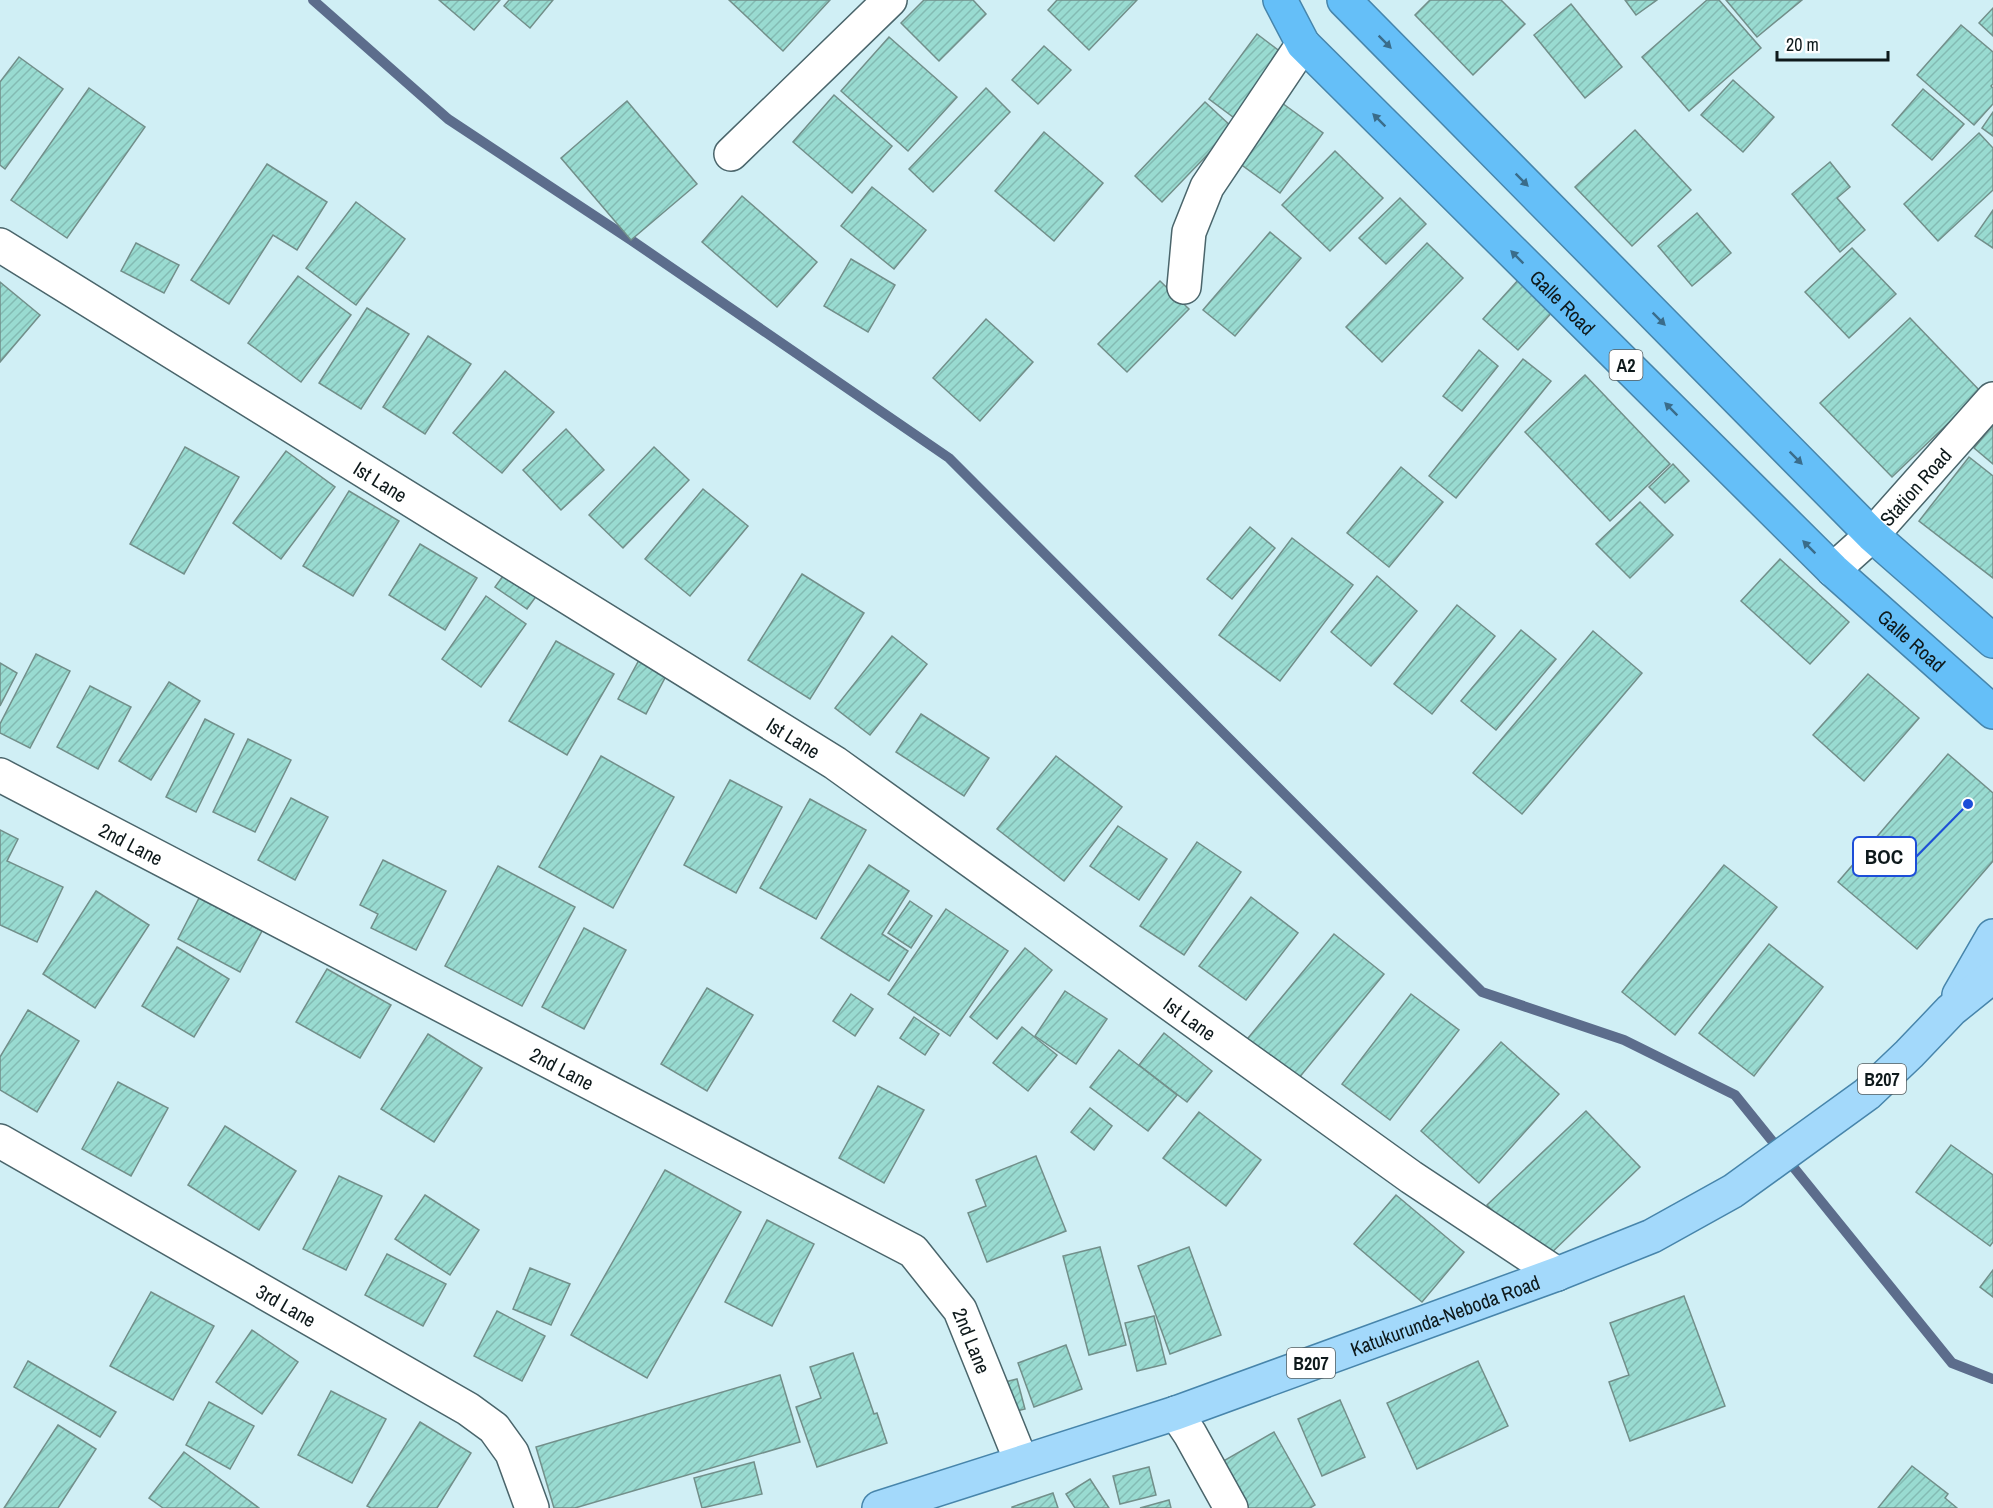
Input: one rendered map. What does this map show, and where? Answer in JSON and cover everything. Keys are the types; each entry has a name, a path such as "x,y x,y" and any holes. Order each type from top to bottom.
{"highway":[{"name":"Galle Road","path":"1280,0 1303,45 1833,570 1993,712"},
{"path":"1344,0 1872,535 1993,641"}],"main road":[{"name":"Katukurunda-Neboda Road","path":"1951,1010 1993,936"},
{"name":"Katukurunda-Neboda Road","path":"879,1508 1176,1413 1557,1274 1652,1236 1733,1191 1866,1094 1951,1010 1993,976"}],"street":[{"path":"731,154 890,0"},
{"path":"1184,287 1189,232 1207,187 1303,45"},
{"name":"Ist Lane","path":"0,245 835,764 1401,1170 1557,1274"},
{"name":"Station Road","path":"1833,570 1872,535 1993,399"},
{"name":"2nd Lane","path":"0,775 913,1251 960,1310 1021,1461"},
{"name":"3rd Lane","path":"0,1141 468,1409 494,1428 512,1453 532,1508"},
{"path":"1176,1413 1231,1508"}],"building":[{"path":"439,0 500,0 474,30"},
{"path":"509,0 553,0 530,28 504,6"},
{"path":"729,0 830,0 783,51"},
{"path":"924,0 973,0 986,14 939,61 901,23"},
{"path":"1057,0 1137,0 1089,50 1048,10"},
{"path":"1430,0 1501,0 1525,24 1473,75 1415,15"},
{"path":"1625,0 1657,0 1636,15"},
{"path":"1707,0 1719,0 1761,48 1689,111 1642,57"},
{"path":"1726,0 1802,0 1757,37"},
{"path":"1571,4 1622,67 1585,98 1534,35"},
{"path":"1993,8 1993,36 1979,23"},
{"path":"1961,25 1993,52 1993,84 1991,86 1993,104 1974,125 1917,75"},
{"path":"1257,34 1290,59 1241,123 1209,99"},
{"path":"889,37 957,97 908,151 841,91"},
{"path":"1044,46 1071,70 1038,104 1012,80"},
{"path":"19,57 63,89 5,169 0,165 0,82"},
{"path":"1733,80 1774,117 1743,152 1701,115"},
{"path":"89,88 145,127 67,238 11,200"},
{"path":"986,88 1010,112 933,192 909,169"},
{"path":"1923,89 1964,124 1932,160 1892,125"},
{"path":"834,95 892,146 852,193 793,142"},
{"path":"627,101 697,184 631,240 561,158"},
{"path":"1205,102 1233,128 1162,202 1135,176"},
{"path":"1282,103 1323,133 1280,193 1239,163"},
{"path":"1993,112 1993,136 1982,128"},
{"path":"1635,130 1691,190 1632,246 1575,187"},
{"path":"1044,132 1103,183 1054,241 995,191"},
{"path":"1979,133 1993,148 1993,190 1938,241 1904,204"},
{"path":"1335,151 1383,198 1330,251 1282,205"},
{"path":"1830,162 1850,187 1837,198 1865,230 1840,252 1792,194"},
{"path":"267,164 327,202 297,250 273,235 229,304 191,280"},
{"path":"872,187 926,230 894,269 841,226"},
{"path":"742,196 817,262 777,307 702,242"},
{"path":"1400,198 1426,224 1386,264 1359,238"},
{"path":"356,202 405,239 356,305 306,268"},
{"path":"1993,210 1993,248 1975,236"},
{"path":"1697,213 1731,253 1692,286 1658,246"},
{"path":"1270,232 1301,258 1235,336 1203,310"},
{"path":"136,243 179,265 164,293 121,271"},
{"path":"1427,243 1463,278 1382,362 1346,327"},
{"path":"1852,248 1896,294 1849,338 1805,292"},
{"path":"851,259 895,285 868,332 824,306"},
{"path":"298,276 351,315 301,382 248,343"},
{"path":"1519,279 1554,310 1518,350 1483,319"},
{"path":"1160,281 1189,309 1127,372 1098,344"},
{"path":"0,282 40,315 0,362"},
{"path":"367,308 409,334 361,409 319,383"},
{"path":"1910,318 1981,392 1892,477 1820,403"},
{"path":"986,319 1033,362 980,421 933,378"},
{"path":"428,336 471,364 425,434 383,407"},
{"path":"1479,350 1498,366 1462,411 1443,396"},
{"path":"1523,359 1551,381 1456,498 1429,476"},
{"path":"505,371 554,412 502,473 453,433"},
{"path":"1585,375 1670,464 1610,521 1525,432"},
{"path":"1993,425 1993,464 1974,448"},
{"path":"566,429 604,470 561,510 523,470"},
{"path":"185,447 239,477 184,574 130,544"},
{"path":"654,447 689,480 623,548 589,515"},
{"path":"286,451 335,487 281,559 233,523"},
{"path":"1969,457 1993,476 1993,578 1919,521"},
{"path":"1673,464 1689,481 1665,503 1649,487"},
{"path":"1401,467 1443,502 1389,567 1347,533"},
{"path":"703,489 748,526 690,596 645,559"},
{"path":"349,491 399,521 353,596 303,566"},
{"path":"1640,502 1673,535 1630,578 1596,544"},
{"path":"1250,527 1275,548 1232,599 1207,579"},
{"path":"1292,538 1353,585 1280,681 1219,635"},
{"path":"420,544 477,578 445,630 389,595"},
{"path":"1780,559 1849,622 1810,664 1741,601"},
{"path":"508,569 540,591 527,609 495,587"},
{"path":"802,574 864,613 810,699 748,660"},
{"path":"1377,576 1417,611 1371,666 1331,632"},
{"path":"486,596 526,624 481,687 442,659"},
{"path":"1457,605 1495,636 1432,714 1394,684"},
{"path":"1521,630 1556,659 1496,730 1461,701"},
{"path":"1593,631 1642,673 1522,814 1473,773"},
{"path":"892,636 927,664 870,735 835,708"},
{"path":"556,641 614,674 567,755 509,721"},
{"path":"36,654 70,671 30,748 0,733 0,724"},
{"path":"639,660 667,674 646,714 618,699"},
{"path":"0,663 17,673 0,706"},
{"path":"1868,674 1919,718 1864,781 1813,735"},
{"path":"169,682 200,701 151,780 119,761"},
{"path":"90,686 131,707 98,769 57,747"},
{"path":"921,714 989,758 964,796 896,752"},
{"path":"205,719 234,734 196,812 166,797"},
{"path":"248,739 291,760 255,832 213,812"},
{"path":"1948,754 1993,793 1993,861 1917,949 1838,882"},
{"path":"601,756 674,797 613,908 539,867"},
{"path":"1056,756 1122,807 1064,881 997,829"},
{"path":"730,780 782,807 736,893 684,865"},
{"path":"291,798 328,817 295,880 258,860"},
{"path":"810,799 866,830 816,919 760,888"},
{"path":"1118,826 1167,859 1139,900 1090,866"},
{"path":"0,830 18,839 7,861 63,887 37,942 0,925"},
{"path":"1197,842 1241,872 1184,955 1140,926"},
{"path":"383,860 446,891 416,950 371,928 378,914 360,905"},
{"path":"869,865 909,891 882,934 908,951 889,981 821,938"},
{"path":"1724,865 1777,907 1675,1035 1622,992"},
{"path":"498,866 575,907 522,1006 445,966"},
{"path":"96,891 149,925 95,1008 43,974"},
{"path":"1251,897 1298,933 1246,1000 1199,966"},
{"path":"199,898 262,931 240,972 178,939"},
{"path":"910,901 932,916 911,948 888,933"},
{"path":"946,909 1008,951 950,1036 888,994"},
{"path":"584,928 626,950 584,1029 542,1007"},
{"path":"1334,934 1384,974 1294,1084 1244,1043"},
{"path":"1769,944 1823,987 1754,1076 1699,1033"},
{"path":"177,947 229,979 194,1037 142,1006"},
{"path":"1025,948 1052,970 997,1039 970,1017"},
{"path":"327,969 391,1005 360,1058 296,1022"},
{"path":"707,988 753,1015 707,1091 661,1064"},
{"path":"1065,991 1107,1019 1076,1064 1035,1036"},
{"path":"851,994 873,1009 855,1036 833,1021"},
{"path":"1411,994 1459,1030 1390,1120 1342,1084"},
{"path":"28,1010 79,1041 37,1112 0,1090 0,1057"},
{"path":"914,1017 939,1034 925,1055 900,1038"},
{"path":"1022,1027 1057,1055 1028,1091 993,1063"},
{"path":"1164,1033 1212,1071 1187,1102 1139,1065"},
{"path":"428,1034 482,1068 434,1142 381,1109"},
{"path":"1501,1042 1559,1094 1479,1183 1421,1131"},
{"path":"1119,1050 1177,1095 1148,1131 1090,1087"},
{"path":"118,1082 168,1108 131,1176 82,1149"},
{"path":"878,1086 924,1110 884,1183 839,1158"},
{"path":"1090,1108 1112,1126 1094,1150 1071,1132"},
{"path":"1586,1111 1640,1167 1542,1262 1487,1205"},
{"path":"1199,1112 1261,1160 1226,1206 1163,1158"},
{"path":"225,1126 296,1171 259,1230 188,1185"},
{"path":"1951,1145 1993,1175 1993,1242 1990,1246 1916,1192"},
{"path":"1036,1156 1066,1231 987,1262 968,1213 986,1206 976,1180"},
{"path":"665,1170 741,1212 647,1378 571,1335"},
{"path":"339,1176 382,1196 346,1270 303,1249"},
{"path":"425,1195 479,1230 450,1275 395,1239"},
{"path":"1396,1195 1464,1252 1422,1302 1354,1244"},
{"path":"767,1220 814,1244 772,1326 725,1302"},
{"path":"1100,1247 1126,1345 1089,1355 1063,1256"},
{"path":"1189,1247 1221,1335 1170,1354 1138,1266"},
{"path":"387,1254 446,1284 423,1326 365,1295"},
{"path":"530,1268 570,1284 551,1325 513,1309"},
{"path":"1993,1270 1993,1297 1980,1287"},
{"path":"151,1292 214,1326 173,1400 110,1366"},
{"path":"1684,1296 1725,1406 1630,1441 1609,1382 1629,1375 1610,1323"},
{"path":"497,1311 545,1336 522,1381 474,1356"},
{"path":"1154,1316 1166,1364 1137,1371 1125,1323"},
{"path":"252,1330 298,1362 262,1414 216,1382"},
{"path":"1066,1345 1082,1389 1034,1407 1018,1363"},
{"path":"853,1353 874,1414 877,1413 887,1443 817,1467 796,1407 821,1398 810,1367"},
{"path":"28,1361 116,1412 100,1437 14,1387"},
{"path":"1478,1361 1508,1426 1417,1469 1387,1403"},
{"path":"780,1375 800,1442 575,1508 554,1508 536,1447"},
{"path":"1017,1379 1025,1409 1009,1413 1001,1383"},
{"path":"331,1391 386,1419 352,1483 298,1455"},
{"path":"1340,1400 1365,1457 1322,1476 1298,1419"},
{"path":"209,1402 254,1426 230,1469 186,1445"},
{"path":"420,1422 471,1453 437,1508 371,1508 367,1506"},
{"path":"58,1425 96,1449 58,1508 4,1508"},
{"path":"1274,1432 1315,1505 1310,1508 1245,1508 1220,1463"},
{"path":"184,1452 259,1508 163,1508 149,1498"},
{"path":"754,1462 762,1494 702,1508 694,1478"},
{"path":"1912,1466 1948,1494 1945,1498 1957,1508 1878,1508"},
{"path":"1149,1467 1156,1495 1120,1504 1113,1476"},
{"path":"1090,1479 1109,1508 1075,1508 1066,1494"},
{"path":"1053,1493 1058,1508 1012,1508 1012,1507"},
{"path":"1169,1500 1171,1508 1140,1508"}],"waterway":[{"path":"313,0 448,119 631,240 949,458 1482,992 1624,1040 1735,1095 1952,1363 1993,1379"}],"place":[{"name":"BOC","path":"1968,804"}]}
